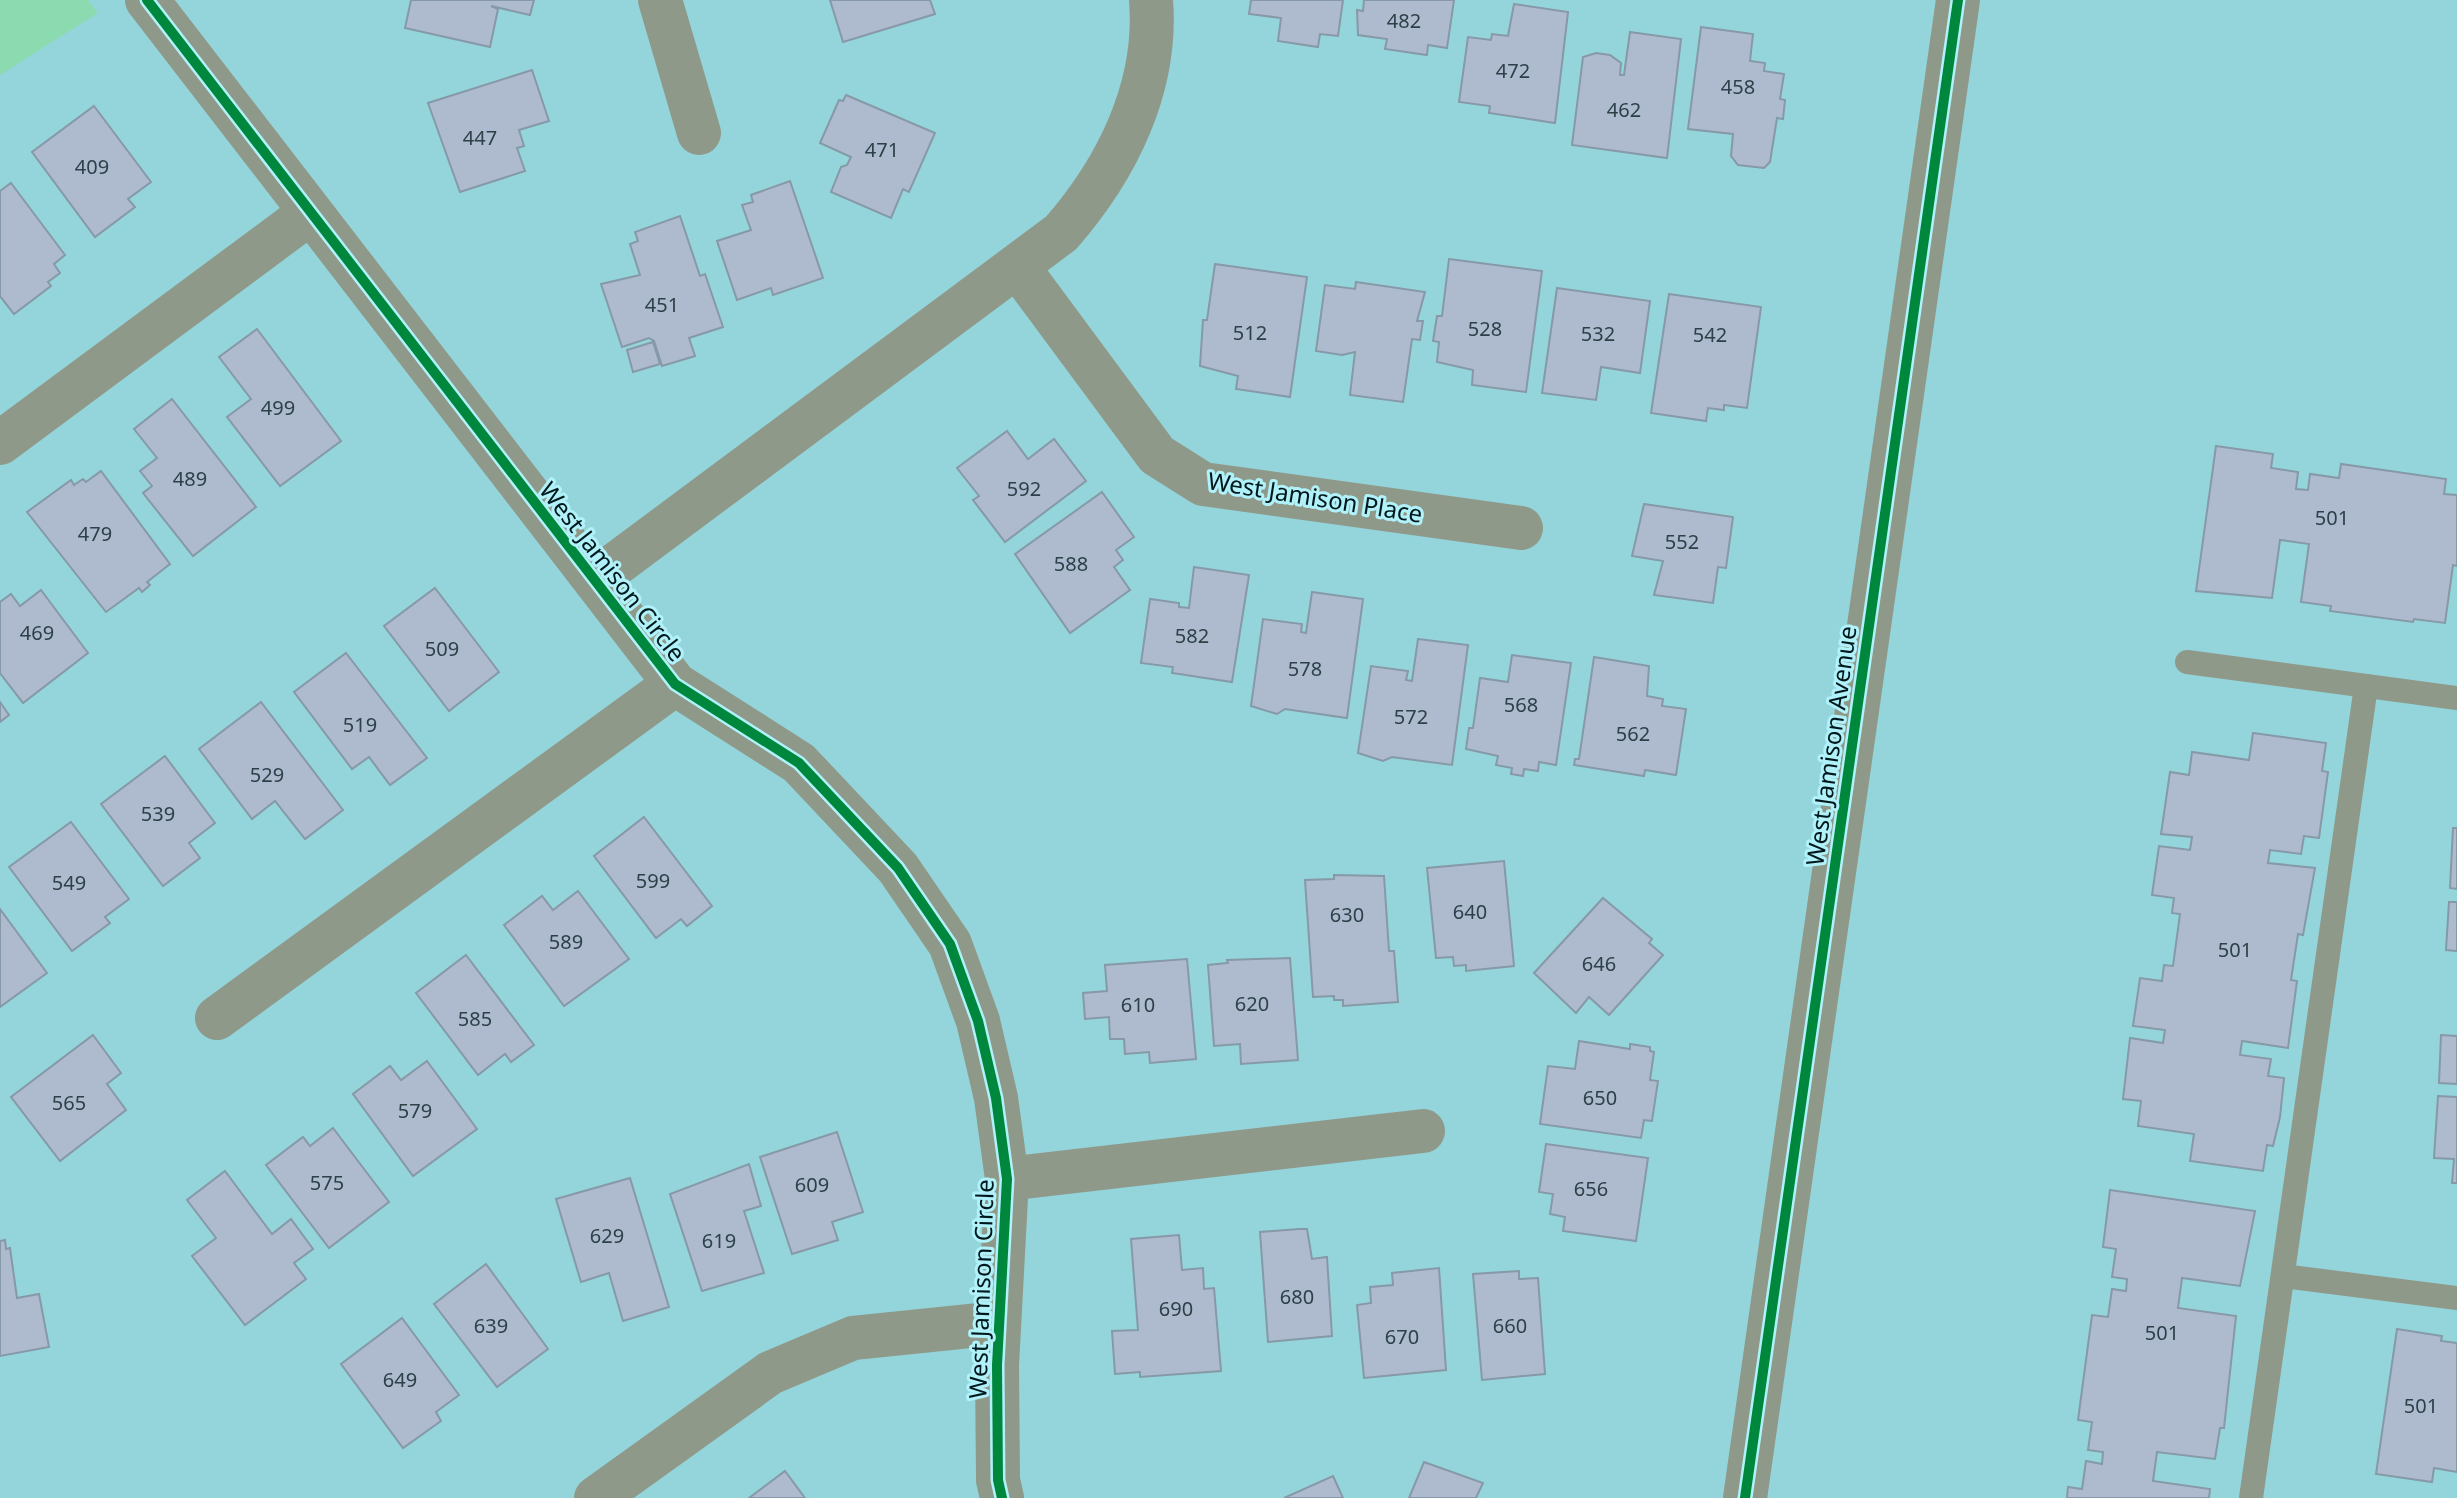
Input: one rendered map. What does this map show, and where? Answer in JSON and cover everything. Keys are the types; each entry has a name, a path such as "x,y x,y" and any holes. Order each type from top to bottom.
{"street":[{"name":"West Jamison Circle","path":"147,0 675,684 799,763 898,868 950,944 978,1021 996,1098 1007,1179 999,1323 998,1480 1002,1498"},
{"path":"660,0 699,133"},
{"path":"596,579 1061,233 1079,213 1124,143 1145,80 1151,0"},
{"name":"West Jamison Avenue","path":"1745,1498 1958,0"},
{"path":"0,443 310,213"},
{"name":"West Jamison Place","path":"1017,266 1157,455 1203,484 1521,528"},
{"name":"West Jamison Circle","path":"217,1018 675,684"},
{"name":"West Jamison Circle","path":"1007,1179 1423,1131"},
{"name":"West Jamison Circle","path":"596,1498 770,1373 853,1338 999,1323"}],"lane":[{"path":"2187,662 2457,698"},
{"path":"2251,1498 2366,686"},
{"path":"2283,1276 2457,1298"}],"green space":[{"path":"0,0 88,0 98,13 0,75"}],"building":[{"path":"411,0 534,0 530,15 491,6 498,9 490,47 405,28"},
{"path":"830,0 930,0 935,14 843,42"},
{"path":"1251,0 1343,0 1338,36 1320,34 1318,47 1278,41 1281,18 1249,14"},
{"path":"1364,0 1454,0 1447,48 1428,45 1427,55 1385,49 1387,39 1358,35 1357,10 1363,11"},
{"path":"1514,4 1568,12 1555,123 1489,113 1490,106 1459,102 1468,37 1491,40 1492,34 1508,36"},
{"path":"1701,27 1753,34 1750,61 1765,63 1764,71 1784,74 1780,99 1785,100 1783,119 1777,118 1770,162 1764,168 1738,165 1731,156 1733,134 1688,129"},
{"path":"1630,32 1681,39 1667,158 1572,145 1583,57 1596,53 1610,55 1621,63 1620,75 1624,75"},
{"path":"532,70 549,121 519,130 524,146 517,148 525,171 460,192 428,103"},
{"path":"846,95 935,133 909,192 903,189 891,218 831,192 841,167 847,165 851,157 820,143 839,100 843,101"},
{"path":"94,106 151,182 128,199 135,207 95,237 32,152"},
{"path":"790,181 823,278 773,295 771,288 737,300 717,241 751,230 742,205 753,202 751,195"},
{"path":"11,183 65,255 54,264 60,273 48,282 51,286 14,314 0,296 0,191"},
{"path":"680,216 700,276 705,274 723,327 689,338 695,356 662,366 654,341 649,338 622,347 601,284 640,275 630,244 638,241 635,232"},
{"path":"1449,259 1542,271 1526,392 1472,385 1473,370 1437,362 1439,342 1433,341 1437,316 1442,316"},
{"path":"1215,264 1307,277 1290,397 1236,389 1238,376 1200,366 1203,320 1207,320"},
{"path":"1356,282 1425,292 1417,321 1423,321 1420,340 1412,339 1403,402 1350,395 1355,352 1342,355 1316,351 1325,285 1355,289"},
{"path":"1557,288 1650,301 1640,373 1601,367 1596,400 1542,393"},
{"path":"1669,294 1761,307 1747,408 1724,405 1724,410 1708,408 1706,421 1651,413"},
{"path":"257,329 341,441 280,486 227,417 251,399 219,357"},
{"path":"653,342 660,364 633,372 627,350"},
{"path":"172,399 256,507 193,556 143,493 152,486 140,471 157,458 134,429"},
{"path":"1007,431 1028,459 1054,439 1086,481 1005,542 973,500 979,496 957,468"},
{"path":"2216,446 2273,454 2271,468 2298,472 2296,489 2308,490 2310,474 2339,478 2341,464 2446,479 2444,494 2457,495 2457,566 2453,565 2445,623 2330,611 2331,606 2301,602 2309,544 2280,540 2272,598 2196,591"},
{"path":"101,471 170,564 147,582 150,585 142,592 139,588 106,612 27,512 71,480 74,485 83,479 86,482"},
{"path":"1102,492 1134,537 1116,550 1123,560 1114,567 1130,590 1070,633 1015,554"},
{"path":"1644,504 1733,517 1726,568 1718,567 1713,603 1654,595 1663,561 1632,556"},
{"path":"1194,567 1249,575 1232,682 1172,673 1173,667 1141,663 1150,599 1179,603 1179,607 1189,608"},
{"path":"435,588 499,672 449,711 384,626"},
{"path":"41,590 88,653 23,703 0,673 0,602 11,594 20,606"},
{"path":"1312,592 1363,599 1347,718 1285,709 1277,714 1251,706 1263,619 1302,624 1301,632 1306,633"},
{"path":"1418,639 1468,645 1452,765 1392,757 1383,761 1358,753 1371,666 1408,671 1406,680 1412,681"},
{"path":"346,653 427,758 390,785 369,757 352,769 294,692"},
{"path":"1512,655 1571,663 1556,765 1539,762 1538,771 1524,769 1523,776 1511,774 1512,768 1496,765 1498,756 1466,749 1469,728 1473,728 1480,678 1508,682"},
{"path":"1594,657 1649,666 1647,696 1663,699 1662,706 1686,709 1676,775 1645,770 1644,776 1574,765 1575,759 1579,759"},
{"path":"0,702 9,715 0,722"},
{"path":"261,702 343,810 305,839 275,801 252,819 199,749"},
{"path":"2253,733 2326,743 2322,771 2328,772 2319,838 2304,836 2301,854 2270,850 2268,863 2315,868 2303,935 2298,934 2291,980 2297,981 2288,1048 2242,1041 2240,1055 2271,1059 2268,1076 2284,1078 2280,1117 2273,1146 2267,1145 2263,1171 2190,1161 2194,1134 2138,1126 2141,1101 2123,1099 2130,1038 2163,1043 2165,1030 2133,1026 2140,978 2162,981 2164,965 2173,966 2180,914 2172,913 2174,898 2152,895 2159,846 2190,850 2192,837 2161,834 2170,772 2189,775 2192,752 2249,760"},
{"path":"165,756 215,823 189,843 200,858 163,886 101,804"},
{"path":"644,817 712,906 687,926 681,919 656,938 594,856"},
{"path":"71,822 129,899 105,917 110,923 72,951 9,867"},
{"path":"2453,828 2457,828 2457,889 2450,888"},
{"path":"1504,861 1514,966 1466,971 1466,965 1454,966 1453,957 1436,958 1427,868"},
{"path":"1334,875 1384,876 1389,951 1394,951 1398,1002 1343,1006 1343,1000 1334,1000 1334,996 1313,997 1305,880 1334,879"},
{"path":"578,891 629,959 564,1006 504,925 542,896 553,910"},
{"path":"1603,898 1652,939 1649,943 1663,955 1609,1015 1589,997 1576,1013 1534,973"},
{"path":"2449,902 2457,902 2457,951 2446,950"},
{"path":"0,909 47,973 0,1007"},
{"path":"466,955 534,1045 511,1062 505,1054 478,1075 416,993"},
{"path":"1290,958 1298,1060 1241,1064 1240,1044 1214,1046 1208,965 1228,963 1227,960"},
{"path":"1187,959 1196,1059 1150,1063 1149,1052 1125,1054 1124,1039 1110,1039 1109,1017 1085,1019 1083,993 1107,991 1105,965"},
{"path":"93,1035 121,1073 107,1084 126,1110 60,1161 11,1097"},
{"path":"2441,1035 2457,1036 2457,1084 2439,1083"},
{"path":"1579,1041 1630,1049 1630,1044 1650,1047 1650,1051 1654,1052 1650,1080 1658,1081 1652,1121 1644,1120 1641,1138 1540,1124 1548,1066 1575,1069"},
{"path":"427,1061 477,1129 413,1176 353,1094 390,1066 401,1080"},
{"path":"2438,1096 2457,1097 2457,1183 2452,1183 2454,1159 2434,1158"},
{"path":"333,1128 389,1202 329,1248 266,1165 303,1137 310,1146"},
{"path":"837,1132 863,1212 832,1222 838,1240 792,1254 760,1157"},
{"path":"1546,1144 1648,1158 1636,1241 1563,1231 1565,1217 1550,1214 1553,1194 1539,1192"},
{"path":"749,1164 761,1206 744,1211 764,1273 702,1291 670,1194"},
{"path":"225,1171 272,1234 291,1219 313,1249 294,1263 306,1279 245,1325 192,1256 216,1238 187,1200"},
{"path":"630,1178 669,1307 623,1321 609,1273 581,1282 556,1199"},
{"path":"2110,1190 2255,1211 2240,1286 2182,1278 2178,1308 2236,1316 2224,1428 2220,1428 2215,1459 2157,1452 2153,1481 2210,1489 2209,1498 2067,1498 2068,1487 2082,1489 2086,1461 2102,1464 2103,1452 2088,1450 2092,1422 2078,1420 2092,1315 2108,1317 2112,1289 2126,1291 2127,1279 2112,1277 2116,1249 2103,1247"},
{"path":"1307,1229 1312,1259 1327,1257 1332,1336 1268,1342 1260,1232"},
{"path":"1179,1235 1182,1270 1203,1268 1204,1289 1214,1288 1221,1371 1140,1377 1140,1372 1115,1374 1112,1331 1138,1330 1131,1239"},
{"path":"5,1240 6,1249 10,1248 17,1298 39,1294 49,1347 0,1356 0,1241"},
{"path":"486,1264 548,1349 497,1387 434,1304"},
{"path":"1439,1268 1446,1370 1364,1378 1357,1305 1371,1303 1370,1287 1393,1285 1392,1273"},
{"path":"1519,1271 1519,1279 1538,1278 1545,1374 1482,1380 1473,1274"},
{"path":"402,1318 459,1395 436,1412 441,1421 403,1448 341,1364"},
{"path":"2397,1329 2442,1336 2441,1341 2457,1343 2457,1472 2434,1468 2432,1482 2376,1474"},
{"path":"1424,1462 1483,1483 1476,1498 1409,1498"},
{"path":"785,1471 805,1498 749,1498"},
{"path":"1333,1476 1343,1498 1284,1498"}],"cycle path":[{"path":"147,0 675,684 799,763 898,868 950,944 978,1021 996,1098 1007,1179 997,1365 998,1480 1002,1498"},
{"path":"1745,1498 1958,0"}]}
